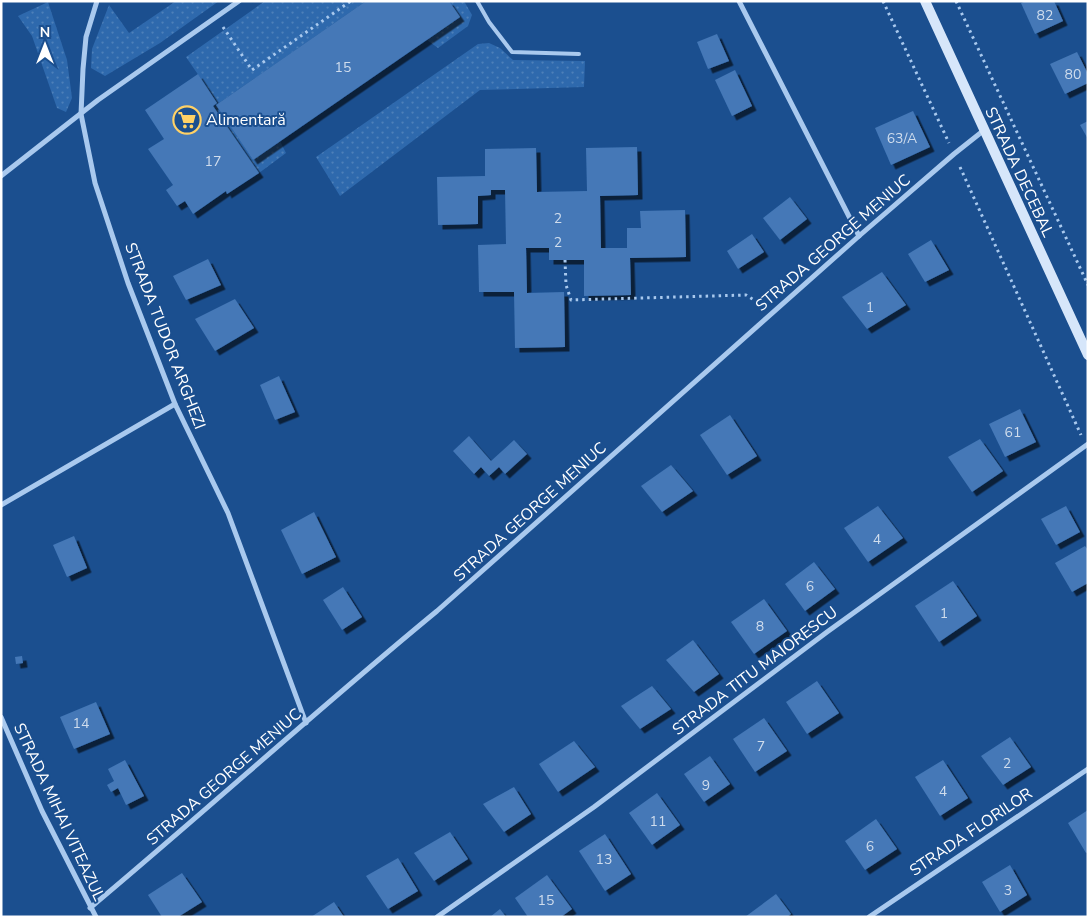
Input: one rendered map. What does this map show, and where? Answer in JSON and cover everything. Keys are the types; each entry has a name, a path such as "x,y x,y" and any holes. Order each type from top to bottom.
{"main road":[{"name":"STRADA DECEBAL","path":"925,1 983,131 1088,356"}],"street":[{"name":"STRADA TUDOR ARGHEZI","path":"96,1 86,37 82,69 81,114 98,192 128,283 175,404 228,512 306,723"},
{"path":"1,176 98,100 239,1"},
{"path":"739,1 859,236"},
{"name":"STRADA GEORGE MENIUC","path":"90,908 465,586 859,236 983,131"},
{"path":"1,505 175,404"},
{"name":"STRADA TITU MAIORESCU","path":"437,917 594,807 827,632 1087,445"},
{"name":"STRADA MIHAI VITEAZUL","path":"1,717 42,811 96,917"},
{"name":"STRADA FLORILOR","path":"869,917 1088,769"}],"lane":[{"path":"478,1 489,22 512,52 578,54"}],"path":[{"path":"216,17 252,70 351,1"},
{"path":"883,1 1087,445"},
{"path":"956,1 1088,285"},
{"path":"565,260 566,286 571,300 746,295 760,302 771,314"}],"shaded area":[{"path":"176,1 219,1 160,43 105,76 91,68 92,49 109,5 129,33"},
{"path":"265,1 366,1 216,105 253,160 280,141 286,153 259,173 213,106 217,102 186,57"},
{"path":"449,1 464,1 472,15 468,26 438,48 427,40"},
{"path":"48,2 67,60 72,98 66,112 57,108 32,36 18,16"},
{"path":"489,43 500,48 513,60 585,61 584,87 480,90 340,196 316,157 478,44"}],"building":[{"path":"366,1 449,1 460,17 253,160 216,105"},
{"path":"1026,1 1054,1 1063,21 1035,34 1021,3"},
{"path":"717,34 729,61 708,69 697,42"},
{"path":"1077,52 1088,74 1088,83 1065,94 1050,64"},
{"path":"735,70 752,106 732,116 715,80"},
{"path":"198,74 217,103 213,106 259,173 227,194 226,191 193,214 185,201 177,206 166,190 173,185 148,149 164,139 145,110"},
{"path":"913,111 930,147 891,165 875,128"},
{"path":"1088,121 1088,139 1080,125"},
{"path":"637,147 638,195 600,196 601,248 627,248 627,228 641,228 640,211 685,210 686,257 630,258 631,295 584,296 584,260 549,260 549,248 526,248 527,293 564,292 565,347 515,348 514,292 479,292 478,245 506,244 505,190 491,190 491,195 478,196 478,224 438,225 437,177 485,176 485,149 536,148 537,192 587,191 586,148"},
{"path":"790,197 807,219 780,240 763,218"},
{"path":"752,234 764,252 738,269 727,251"},
{"path":"931,240 949,270 925,282 908,254"},
{"path":"208,259 221,285 186,300 173,276"},
{"path":"882,272 906,305 867,329 842,297"},
{"path":"235,299 254,328 215,351 195,319"},
{"path":"279,376 295,412 275,420 260,385"},
{"path":"1020,409 1036,442 1005,457 989,424"},
{"path":"730,415 757,456 727,475 700,435"},
{"path":"469,436 491,461 514,440 527,454 505,474 499,467 489,476 481,467 474,474 453,451"},
{"path":"980,439 1003,471 972,492 948,457"},
{"path":"671,465 693,491 662,512 641,486"},
{"path":"878,506 903,538 868,562 844,528"},
{"path":"1066,506 1080,532 1056,545 1041,519"},
{"path":"314,512 336,557 302,574 281,530"},
{"path":"74,536 87,568 67,577 53,545"},
{"path":"1085,546 1088,550 1088,583 1072,592 1055,563"},
{"path":"814,562 835,589 805,611 785,584"},
{"path":"953,581 977,616 939,642 915,606"},
{"path":"343,587 362,617 342,630 323,600"},
{"path":"764,599 787,631 754,654 731,622"},
{"path":"693,640 719,674 694,692 666,660"},
{"path":"22,656 23,663 16,664 15,657"},
{"path":"817,681 839,713 807,734 786,702"},
{"path":"652,686 671,709 640,729 621,706"},
{"path":"96,702 110,734 74,749 60,717"},
{"path":"764,718 787,751 755,772 733,739"},
{"path":"1010,737 1031,767 1003,785 981,756"},
{"path":"574,741 595,767 558,792 539,764"},
{"path":"710,756 730,784 704,802 684,774"},
{"path":"125,760 144,796 126,805 118,788 111,792 107,785 114,781 108,769"},
{"path":"943,760 968,798 940,816 915,777"},
{"path":"514,787 531,814 504,832 483,804"},
{"path":"657,793 680,825 652,845 629,813"},
{"path":"1088,810 1088,852 1086,853 1068,823"},
{"path":"876,819 897,849 865,870 845,841"},
{"path":"450,832 468,859 434,881 414,853"},
{"path":"605,834 631,874 605,891 579,851"},
{"path":"398,858 418,891 388,909 366,876"},
{"path":"1010,865 1027,895 1000,912 982,882"},
{"path":"182,873 202,902 178,917 162,917 148,895"},
{"path":"547,875 572,909 561,917 528,917 515,898"},
{"path":"776,894 791,914 787,917 745,917"},
{"path":"334,902 344,917 311,917"},
{"path":"500,909 506,917 490,917"}],"place":[{"name":"Alimentară","path":"187,120"}]}
